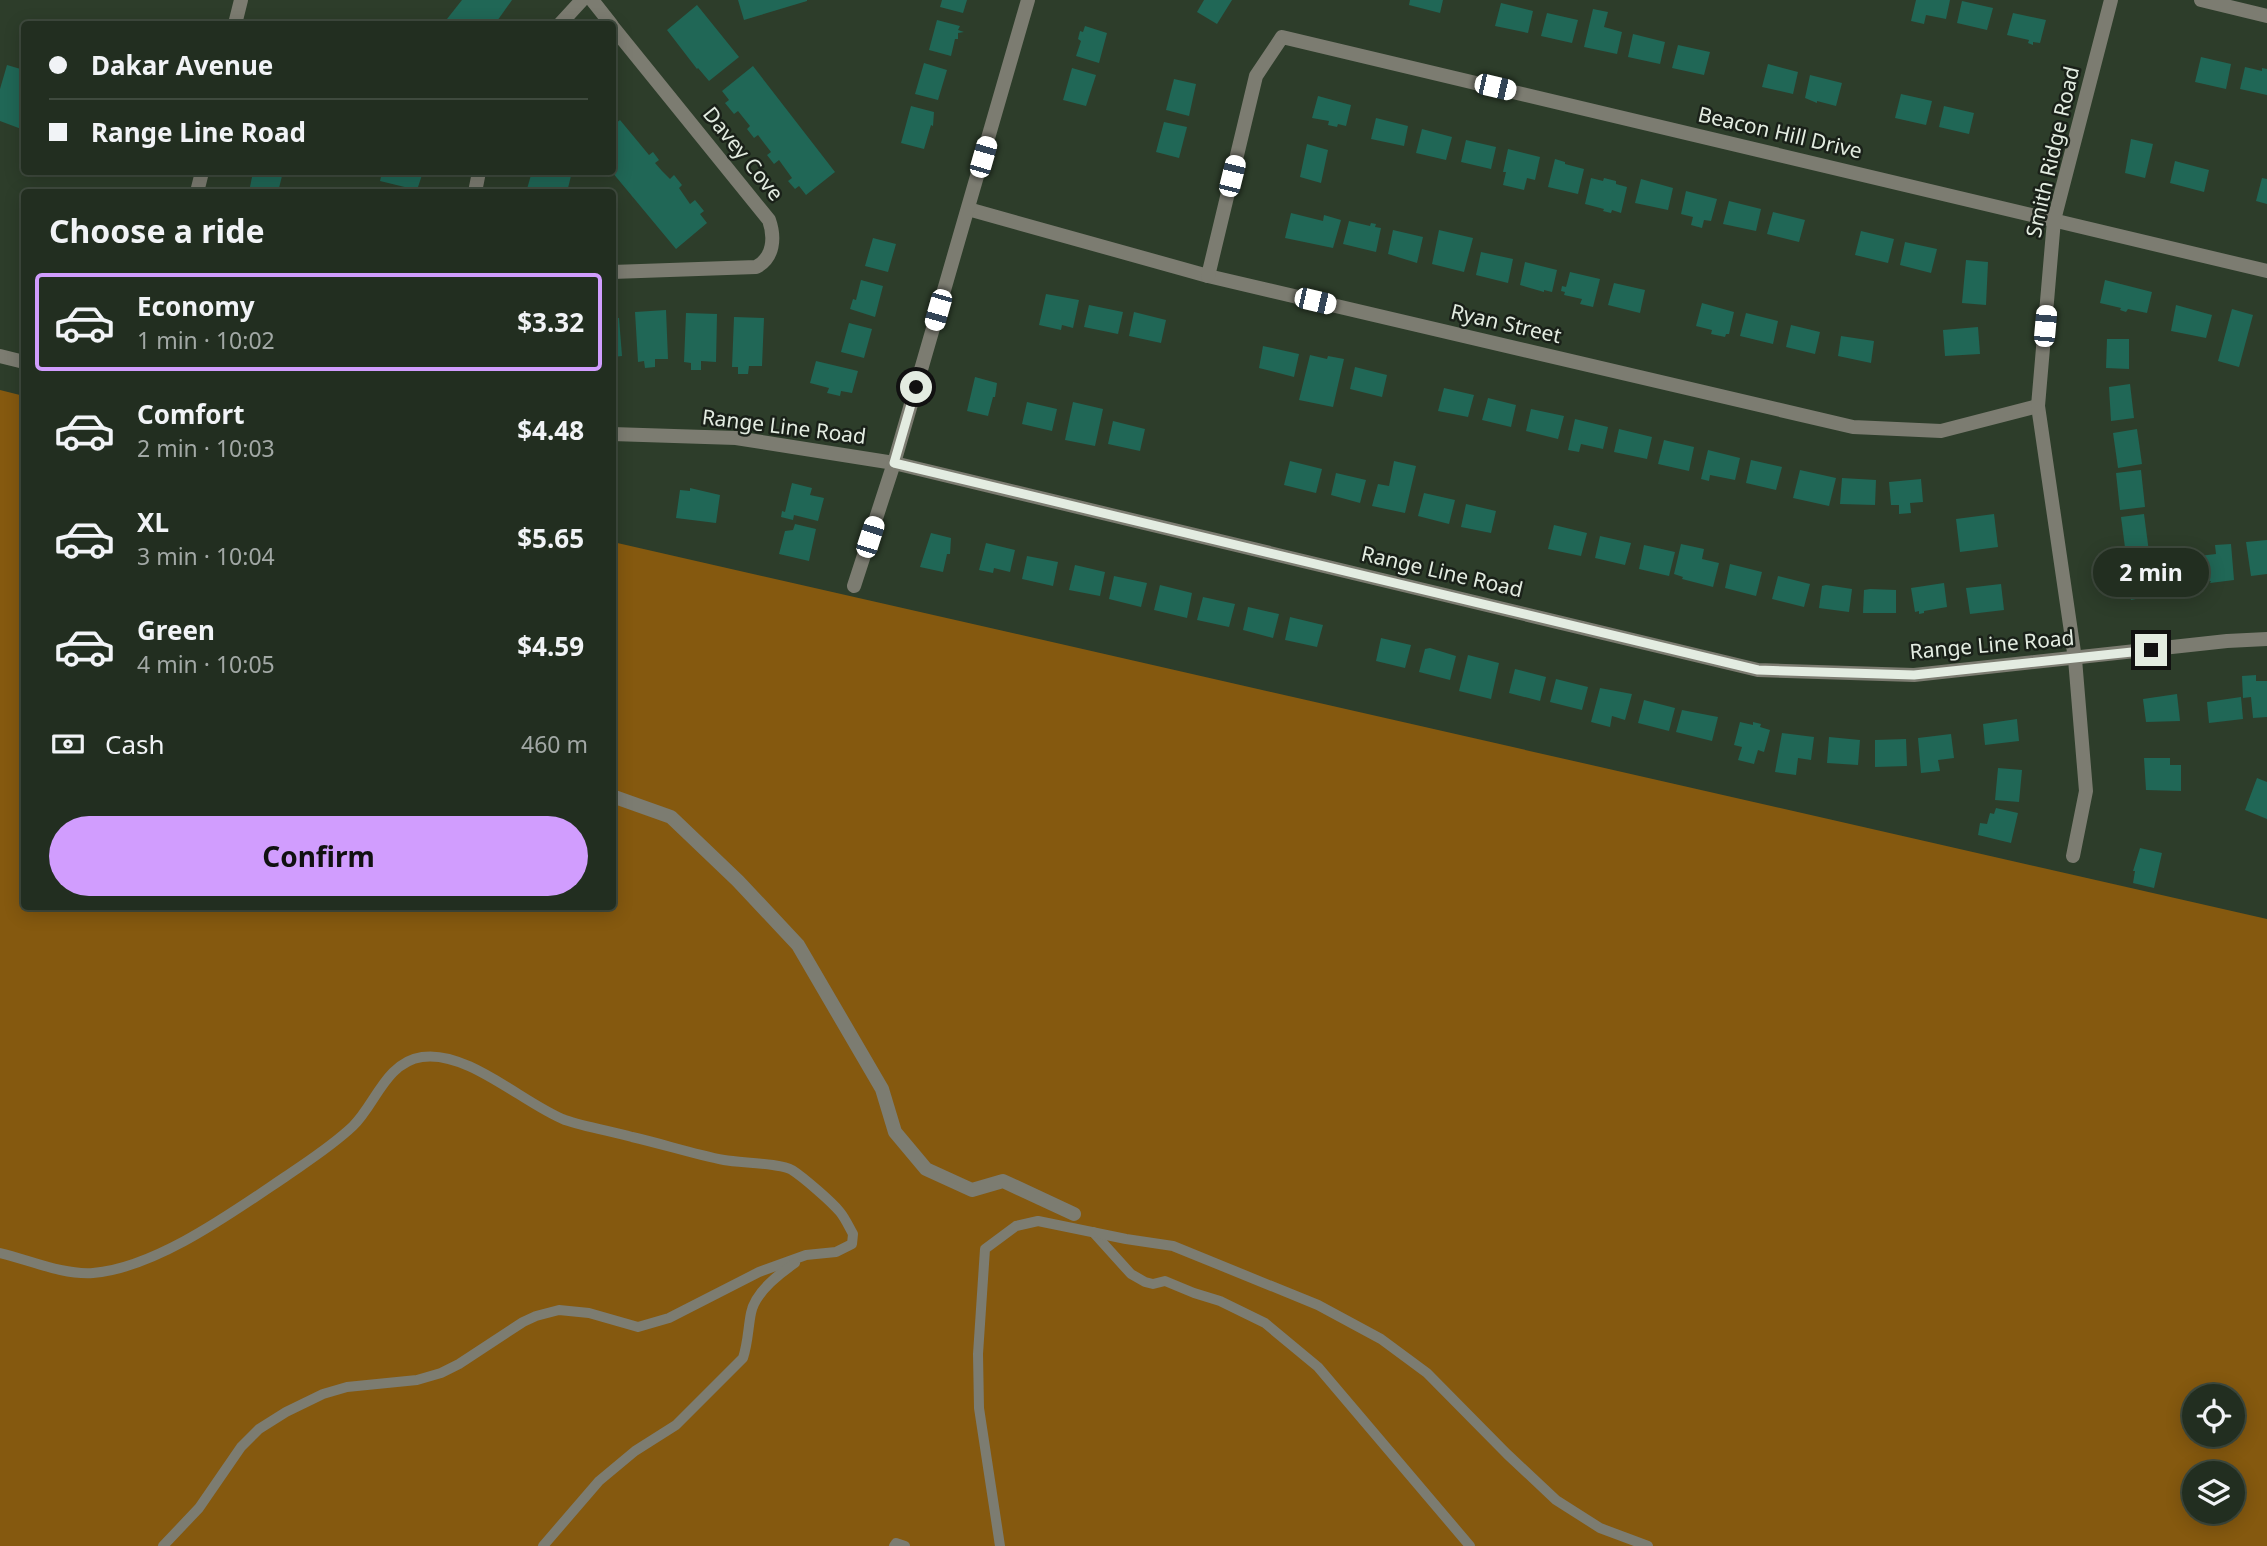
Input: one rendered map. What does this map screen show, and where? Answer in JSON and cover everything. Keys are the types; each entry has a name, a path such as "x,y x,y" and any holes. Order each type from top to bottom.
{"street":[{"path":"236,21 241,0"},
{"path":"563,21 582,0"},
{"name":"Davey Cove","path":"592,0 609,21"},
{"path":"854,586 894,463 1028,0"},
{"name":"Smith Ridge Road","path":"2073,856 2087,791 2075,659 2038,406 2054,220 2111,0"},
{"path":"2201,0 2267,16"},
{"name":"Davey Cove","path":"616,30 769,220 773,232 766,260 757,267 616,272"},
{"name":"Beacon Hill Drive","path":"1208,276 1256,76 1283,37 2267,271"},
{"name":"Ryan Street","path":"968,209 1208,276 1853,427 1941,431 2038,406"},
{"path":"0,356 21,361"},
{"name":"Range Line Road","path":"616,434 736,438 894,463 1758,670 1914,675 2267,639"},
{"path":"616,797 671,817 738,881 798,945 882,1090 895,1132 926,1169 972,1190 1003,1181 1074,1213"}],"lane":[{"path":"0,1253 72,1273 93,1273 146,1258 175,1245 235,1210 331,1145 355,1124 378,1089 392,1074 408,1061 423,1056 467,1066 503,1083 532,1103 566,1120 725,1160 790,1169 840,1211 853,1234 852,1244 836,1252 806,1255 759,1272 669,1318 638,1327 589,1313 559,1310 523,1322 441,1373 417,1380 347,1387 323,1394 259,1429 241,1447 199,1508 163,1546"},
{"path":"1000,1546 979,1408 978,1354 985,1249 1016,1226 1038,1221 1173,1246 1318,1305 1381,1339 1427,1373 1556,1500 1600,1528 1648,1546"},
{"path":"1093,1233 1131,1274 1153,1284 1165,1280 1220,1301 1265,1323 1318,1367 1470,1546"},
{"path":"543,1546 599,1481 635,1451 676,1425 743,1358 748,1344 751,1311 759,1296 779,1275 806,1255"},
{"path":"894,1546 896,1543 905,1546"}],"shaded area":[{"path":"0,390 21,395 21,910 616,910 616,543 2267,919 2267,1546 0,1546"}],"building":[{"path":"462,0 512,0 497,21 445,21"},
{"path":"738,0 807,0 807,1 744,20"},
{"path":"942,0 967,0 963,13 940,7"},
{"path":"1204,0 1232,0 1217,24 1197,12"},
{"path":"1410,0 1443,0 1440,13 1409,5"},
{"path":"1916,0 1950,0 1946,19 1926,15 1924,24 1911,21"},
{"path":"1962,1 1993,8 1987,30 1957,23"},
{"path":"1501,3 1533,11 1528,33 1495,26"},
{"path":"697,5 739,57 709,81 667,30"},
{"path":"1593,9 1608,12 1604,27 1622,32 1617,54 1584,47"},
{"path":"1547,13 1578,20 1572,43 1541,36"},
{"path":"2013,13 2046,20 2040,43 2033,42 2033,45 2028,43 2029,40 2007,35"},
{"path":"937,20 960,26 958,30 964,32 958,33 951,56 929,50"},
{"path":"1085,26 1107,33 1099,63 1076,56 1081,41 1078,39 1080,31 1083,32"},
{"path":"1633,34 1665,42 1660,64 1628,57"},
{"path":"1678,45 1710,52 1704,75 1672,68"},
{"path":"2201,57 2231,64 2226,89 2195,82"},
{"path":"924,63 947,70 938,100 915,94"},
{"path":"1768,64 1798,72 1793,94 1762,87"},
{"path":"7,65 21,69 21,129 0,121 0,89"},
{"path":"753,66 835,172 806,195 799,186 795,189 788,181 792,178 779,160 774,164 767,155 771,152 758,135 754,138 747,129 750,126 738,111 734,114 725,103 729,100 722,91"},
{"path":"2245,67 2262,71 2262,68 2267,69 2267,95 2240,89"},
{"path":"1072,68 1096,75 1086,106 1063,100"},
{"path":"1810,75 1842,83 1836,106 1805,98"},
{"path":"1174,79 1196,84 1189,116 1166,110"},
{"path":"1901,94 1932,101 1926,125 1895,118"},
{"path":"1318,96 1351,105 1346,126 1328,125 1329,121 1312,118"},
{"path":"911,106 934,112 933,126 931,125 924,149 901,143"},
{"path":"1944,106 1974,113 1969,134 1939,127"},
{"path":"1376,118 1408,126 1404,146 1371,139"},
{"path":"620,120 649,155 653,152 659,160 655,163 670,179 674,175 682,185 679,188 690,204 695,200 704,211 700,214 707,223 676,249 614,175 616,123"},
{"path":"1164,122 1187,127 1179,158 1156,152"},
{"path":"1422,129 1452,137 1446,160 1416,153"},
{"path":"2131,139 2153,144 2145,178 2125,173"},
{"path":"1466,140 1496,147 1491,169 1461,162"},
{"path":"1307,144 1328,150 1321,183 1300,177"},
{"path":"1508,149 1540,157 1535,180 1527,178 1524,190 1503,185"},
{"path":"1555,159 1584,169 1578,194 1548,187"},
{"path":"2175,161 2209,170 2204,192 2170,183"},
{"path":"252,175 282,175 279,189 250,189"},
{"path":"381,175 422,175 417,189 380,181"},
{"path":"531,175 571,175 568,189 527,189"},
{"path":"1591,178 1616,181 1616,184 1627,187 1621,213 1603,211 1604,209 1585,204"},
{"path":"2262,178 2267,179 2267,204 2256,201"},
{"path":"1641,179 1673,188 1668,210 1635,203"},
{"path":"1686,191 1717,199 1711,221 1704,220 1702,228 1691,225 1693,217 1681,214"},
{"path":"1729,201 1761,209 1756,231 1723,224"},
{"path":"1773,212 1805,220 1799,242 1767,234"},
{"path":"1291,213 1323,221 1324,215 1341,220 1333,248 1285,238"},
{"path":"1349,221 1370,226 1371,223 1376,224 1375,227 1381,228 1376,252 1343,244"},
{"path":"1393,230 1423,237 1417,263 1388,254"},
{"path":"1439,230 1473,238 1464,272 1432,264"},
{"path":"1861,231 1894,239 1888,263 1855,255"},
{"path":"873,238 896,244 888,272 865,266"},
{"path":"1905,242 1937,249 1931,273 1900,265"},
{"path":"1481,252 1513,259 1508,283 1476,275"},
{"path":"1966,260 1988,262 1986,305 1962,303"},
{"path":"1525,262 1557,270 1552,292 1520,285"},
{"path":"1570,272 1600,279 1593,307 1580,304 1582,299 1564,295 1565,292 1561,291 1562,286 1566,287"},
{"path":"861,280 883,286 875,317 850,309 853,299 856,300"},
{"path":"2105,280 2152,292 2147,313 2128,309 2126,312 2120,310 2121,308 2100,303"},
{"path":"1614,283 1645,290 1640,313 1608,305"},
{"path":"1046,294 1079,300 1073,328 1062,325 1061,330 1039,325"},
{"path":"1702,303 1734,312 1729,334 1725,337 1711,334 1712,330 1696,326"},
{"path":"1089,305 1123,312 1118,334 1084,327"},
{"path":"2176,305 2212,315 2206,338 2171,331"},
{"path":"2232,309 2253,315 2239,367 2218,361"},
{"path":"666,310 668,359 655,359 655,367 645,368 644,361 638,362 635,312"},
{"path":"1134,312 1166,320 1161,343 1129,336"},
{"path":"686,313 717,314 716,362 701,361 701,370 691,370 691,363 684,362"},
{"path":"1746,313 1778,321 1773,344 1740,336"},
{"path":"734,317 764,318 762,366 749,366 748,374 738,374 738,367 732,367"},
{"path":"616,318 619,318 622,356 616,357"},
{"path":"849,323 872,329 864,358 841,352"},
{"path":"1791,325 1820,332 1815,354 1786,347"},
{"path":"1978,327 1980,354 1945,356 1943,330"},
{"path":"1841,336 1874,341 1871,363 1838,356"},
{"path":"2107,339 2129,339 2129,369 2106,368"},
{"path":"1263,346 1299,354 1294,377 1259,368"},
{"path":"1310,355 1344,359 1333,407 1299,400"},
{"path":"816,361 858,371 852,393 841,391 840,396 827,393 829,388 810,383"},
{"path":"1355,367 1387,375 1382,397 1350,389"},
{"path":"975,377 997,383 988,416 967,411"},
{"path":"2130,384 2134,418 2111,421 2109,387"},
{"path":"1444,388 1474,395 1468,417 1438,411"},
{"path":"1488,398 1516,405 1511,427 1482,420"},
{"path":"1027,402 1057,409 1052,431 1022,424"},
{"path":"1073,402 1103,409 1095,446 1065,440"},
{"path":"1531,409 1564,416 1558,439 1526,431"},
{"path":"1575,419 1608,427 1603,449 1581,444 1579,452 1568,450"},
{"path":"1113,421 1145,429 1140,451 1108,444"},
{"path":"1619,429 1652,437 1647,459 1614,452"},
{"path":"2137,429 2142,464 2118,468 2113,433"},
{"path":"1664,440 1694,447 1689,471 1658,464"},
{"path":"1708,450 1740,458 1735,480 1710,475 1709,481 1701,479"},
{"path":"1751,460 1782,467 1776,490 1746,483"},
{"path":"1290,461 1322,469 1316,493 1284,485"},
{"path":"1394,461 1416,466 1405,513 1372,506 1378,484 1389,486"},
{"path":"1800,470 1836,478 1829,506 1793,498"},
{"path":"2141,470 2145,507 2120,510 2116,473"},
{"path":"1336,473 1366,480 1360,503 1331,495"},
{"path":"1842,478 1876,480 1875,505 1840,504"},
{"path":"1921,479 1923,502 1910,503 1911,513 1899,514 1899,505 1891,505 1889,482"},
{"path":"792,483 812,488 810,495 824,498 818,521 794,515 793,520 781,517 782,511 785,512"},
{"path":"690,488 720,495 716,523 676,518 680,490 690,491"},
{"path":"1424,493 1455,500 1449,524 1418,516"},
{"path":"1466,504 1496,511 1491,533 1461,527"},
{"path":"1994,514 1998,547 1960,552 1956,519"},
{"path":"2144,514 2149,552 2126,555 2121,517"},
{"path":"795,524 816,529 809,561 779,554 785,531 793,530"},
{"path":"1554,525 1587,533 1581,556 1548,549"},
{"path":"931,533 951,538 950,554 947,554 943,572 920,567"},
{"path":"1600,536 1631,543 1625,565 1595,558"},
{"path":"2267,540 2267,574 2251,576 2246,542"},
{"path":"986,543 1015,550 1010,572 994,568 993,573 979,570"},
{"path":"1681,544 1704,549 1702,559 1719,563 1713,587 1682,579 1683,577 1674,574"},
{"path":"2231,544 2234,580 2201,582 2199,556 2216,554 2215,545"},
{"path":"1644,545 1675,552 1669,576 1639,569"},
{"path":"1027,556 1058,562 1053,586 1022,579"},
{"path":"1730,564 1762,572 1756,596 1725,588"},
{"path":"1075,565 1105,572 1100,596 1069,590"},
{"path":"2162,573 2165,593 2131,600 2128,577"},
{"path":"1114,576 1147,583 1141,607 1109,599"},
{"path":"1778,576 1810,584 1804,607 1772,599"},
{"path":"1944,583 1947,607 1919,614 1919,611 1915,612 1911,588"},
{"path":"2001,584 2004,610 1970,614 1966,588"},
{"path":"1160,585 1192,593 1187,618 1154,610"},
{"path":"1822,586 1852,589 1849,612 1819,608"},
{"path":"1864,590 1896,590 1896,613 1863,613"},
{"path":"1203,597 1235,604 1229,627 1197,620"},
{"path":"1248,607 1279,614 1273,638 1243,630"},
{"path":"1290,617 1323,625 1317,647 1285,640"},
{"path":"1381,638 1411,645 1405,668 1376,661"},
{"path":"1425,649 1456,656 1450,680 1419,672"},
{"path":"1468,655 1499,663 1491,699 1459,691"},
{"path":"1515,669 1546,677 1540,701 1509,693"},
{"path":"2256,675 2256,681 2267,681 2267,717 2253,718 2251,697 2243,698 2242,676"},
{"path":"1556,679 1588,687 1582,710 1550,702"},
{"path":"1600,688 1632,694 1625,720 1612,716 1610,727 1591,722"},
{"path":"2177,694 2180,721 2146,722 2143,699"},
{"path":"2241,697 2243,719 2209,723 2207,702"},
{"path":"1644,700 1675,708 1669,731 1638,723"},
{"path":"1682,710 1718,717 1712,741 1676,732"},
{"path":"2017,719 2019,741 1985,745 1983,724"},
{"path":"1740,722 1761,724 1760,727 1770,730 1764,752 1758,750 1754,764 1738,760 1742,747 1734,745"},
{"path":"1782,733 1814,737 1811,760 1798,758 1796,775 1775,772"},
{"path":"1951,734 1954,758 1938,760 1940,771 1921,773 1918,738"},
{"path":"1829,737 1860,740 1858,765 1827,763"},
{"path":"1906,739 1907,766 1875,767 1875,740"},
{"path":"2144,758 2170,758 2170,765 2181,765 2181,791 2146,790"},
{"path":"1998,768 2022,770 2019,802 1995,800"},
{"path":"2257,778 2267,782 2267,819 2245,810"},
{"path":"1996,808 2018,813 2011,843 1978,835 1980,823 1987,824 1990,813 1994,814"},
{"path":"2140,848 2162,853 2154,888 2133,883 2133,871"}],"route":[{"path":"916,387 894,463 1758,670 1914,675 2151,650"}]}
